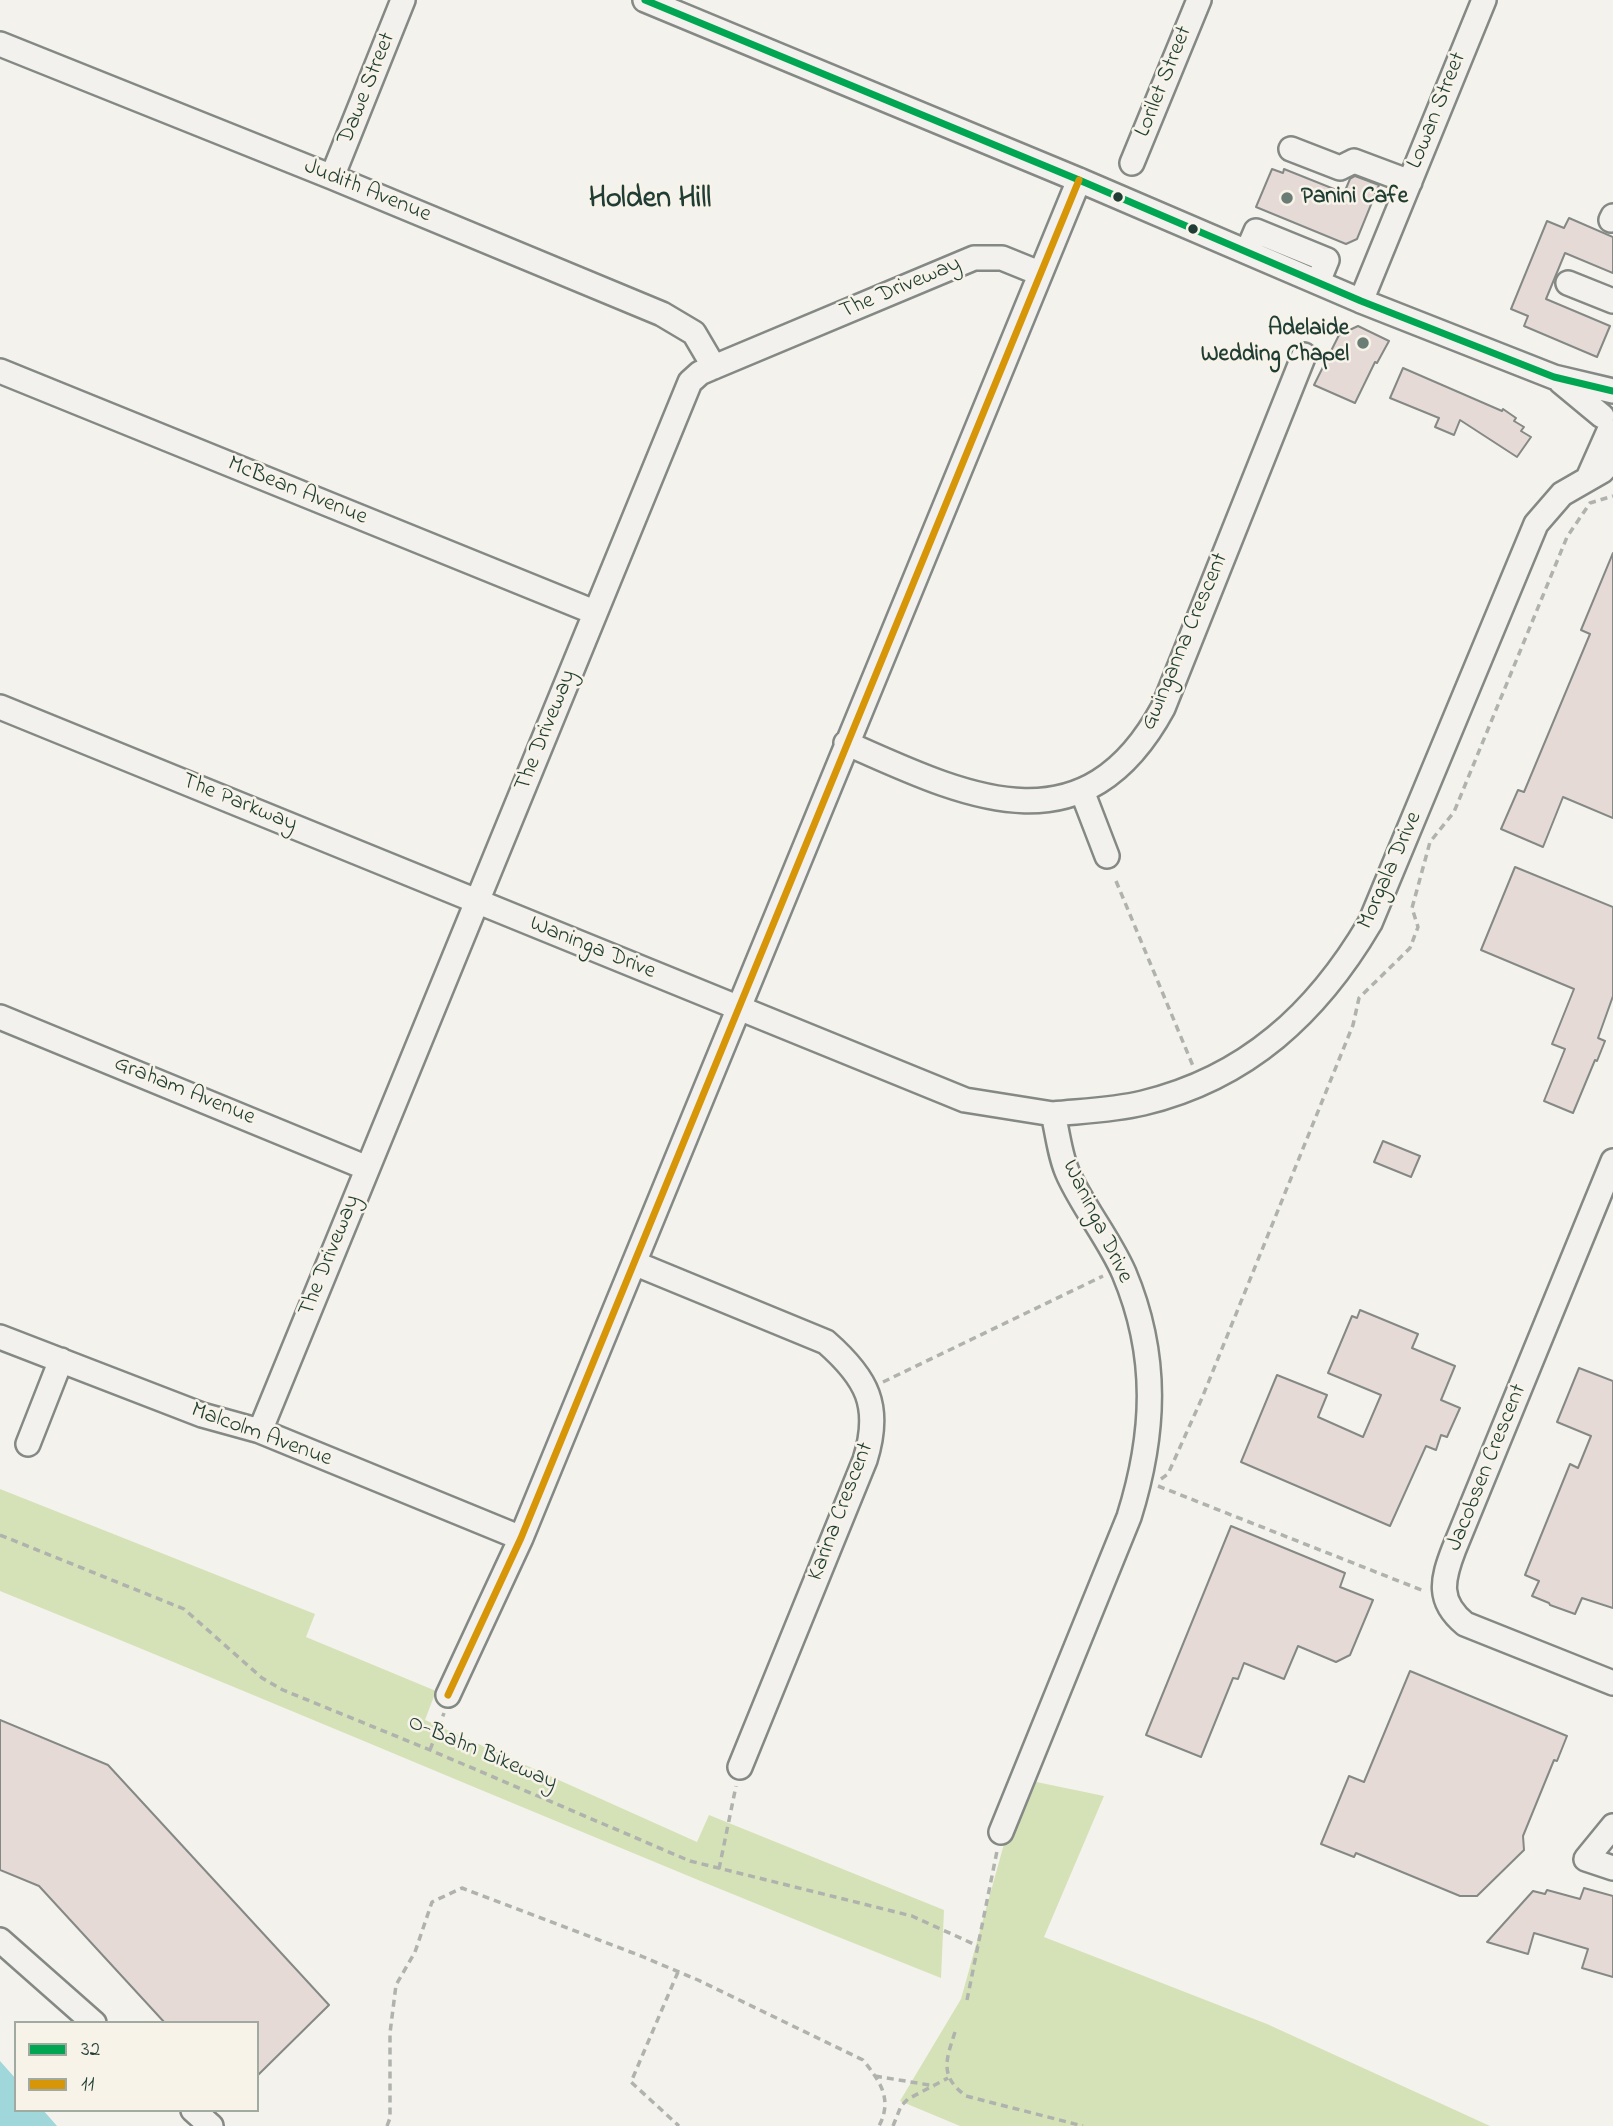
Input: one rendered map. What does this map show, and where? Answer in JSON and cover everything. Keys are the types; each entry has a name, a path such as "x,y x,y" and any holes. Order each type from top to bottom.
{"street":[{"name":"Dawe Street","path":"332,177 403,0"},
{"path":"645,0 1361,300 1554,377 1613,392 1603,405 1608,427 1587,479"},
{"name":"Lorilet Street","path":"1132,163 1199,0"},
{"name":"Lowan Street","path":"1361,300 1484,0"},
{"name":"Judith Avenue","path":"0,44 332,177 680,323 694,333 714,367"},
{"path":"1291,149 1340,168 1354,162 1410,182"},
{"path":"449,1695 521,1538 1079,180"},
{"name":"The Driveway","path":"260,1431 690,382 700,373 974,258 1002,258 1039,273"},
{"path":"1568,283 1613,301"},
{"name":"Gwinganna Crescent","path":"846,743 961,791 991,798 1023,801 1047,801 1082,791 1127,759 1152,728 1163,708 1304,355"},
{"name":"McBean Avenue","path":"0,371 594,612"},
{"path":"1554,377 1608,427"},
{"name":"Morgala Drive","path":"1053,1114 1142,1103 1175,1094 1211,1079 1263,1048 1289,1027 1331,983 1370,923 1536,524 1562,494 1602,471 1613,460"},
{"name":"The Parkway","path":"0,706 478,902"},
{"path":"1082,791 1107,856"},
{"name":"Waninga Drive","path":"478,902 965,1100 1053,1114 1068,1173 1121,1268 1137,1314 1149,1360 1150,1421 1141,1479 1129,1517 1002,1832"},
{"name":"Graham Avenue","path":"0,1017 367,1168"},
{"name":"Jacobsen Crescent","path":"1446,1599 1445,1572 1613,1161"},
{"name":"Karina Crescent","path":"634,1263 826,1342 859,1376 873,1418 872,1437 864,1460 740,1767"},
{"name":"Malcolm Avenue","path":"0,1337 202,1415 260,1431 521,1538"},
{"path":"27,1444 61,1360"},
{"path":"1446,1599 1451,1612 1465,1624 1613,1683"},
{"path":"1613,1826 1586,1858 1613,1868"},
{"path":"0,1940 92,2021"},
{"path":"195,2112 211,2126"}],"path":[{"path":"1446,1599 1153,1484 1168,1474 1202,1398 1353,1025 1359,998 1410,948 1418,927 1412,908 1430,842 1454,812 1567,537 1590,503 1613,496"},
{"path":"1116,881 1194,1068"},
{"path":"866,1391 1121,1268"},
{"name":"O-Bahn Bikeway","path":"0,1535 184,1609 272,1684 690,1861 912,1916 978,1946"},
{"path":"430,1750 440,1728 449,1695"},
{"path":"719,1868 740,1767"},
{"path":"967,2000 1002,1832"},
{"path":"387,2126 390,2118 390,2033 396,1985 415,1952 432,1902 462,1888 537,1918 582,1932 678,1972 863,2060 883,2092 886,2109 879,2126"},
{"path":"678,1972 631,2082 679,2126"},
{"path":"955,2032 947,2056 948,2078 955,2088 966,2096 1083,2126"},
{"path":"875,2076 935,2086"},
{"path":"893,2126 901,2106 908,2099 948,2078"}],"green space":[{"path":"0,1489 315,1614 306,1637 436,1691 425,1720 697,1842 709,1815 944,1910 941,1978 0,1591"},
{"path":"1022,1779 1104,1796 1044,1937 1267,2024 1490,2126 960,2126 900,2101 961,1999"}],"water":[{"path":"0,2061 14,2077 14,2112 45,2112 57,2126 0,2126"}],"building":[{"path":"1272,169 1283,173 1284,169 1344,193 1350,179 1355,176 1379,185 1357,239 1346,244 1256,207"},
{"path":"1569,218 1613,237 1613,273 1565,253 1546,299 1610,326 1597,357 1524,326 1528,316 1511,309 1547,221 1564,228"},
{"path":"1358,326 1389,341 1377,363 1375,362 1355,403 1314,385 1339,335"},
{"path":"1403,368 1502,411 1503,409 1524,427 1521,431 1531,437 1517,457 1460,420 1454,435 1435,427 1439,418 1390,398"},
{"path":"1613,553 1613,818 1563,797 1543,847 1501,829 1518,790 1524,792 1590,634 1581,630"},
{"path":"1515,867 1613,907 1613,996 1598,1038 1605,1041 1573,1113 1544,1101 1565,1049 1552,1044 1574,989 1481,950"},
{"path":"1383,1141 1420,1156 1411,1177 1374,1162"},
{"path":"1360,1310 1418,1334 1412,1348 1455,1366 1441,1400 1460,1408 1447,1437 1441,1435 1436,1450 1426,1446 1390,1526 1241,1462 1277,1375 1327,1395 1318,1417 1363,1437 1381,1395 1328,1373 1352,1316 1357,1318"},
{"path":"1579,1368 1613,1381 1613,1608 1582,1598 1575,1614 1532,1596 1539,1581 1525,1575 1570,1464 1578,1468 1591,1436 1557,1422"},
{"path":"1231,1526 1345,1573 1340,1587 1373,1600 1350,1655 1336,1662 1298,1646 1284,1679 1244,1663 1238,1679 1233,1678 1201,1757 1146,1735"},
{"path":"1410,1671 1567,1736 1557,1761 1554,1760 1523,1836 1524,1850 1477,1896 1460,1896 1356,1853 1354,1857 1321,1844 1349,1776 1364,1782"},
{"path":"0,1720 108,1765 329,2005 259,2074 259,2021 163,2021 39,1886 0,1870"},
{"path":"1584,1888 1613,1896 1613,1977 1582,1968 1588,1949 1534,1933 1528,1954 1487,1942 1533,1891 1545,1894 1547,1890 1580,1899"}],"transit line":[{"name":"32","path":"645,0 1079,180 1361,301 1554,377 1613,391"},
{"name":"11","path":"448,1695 521,1538 1079,180"}],"place":[{"name":"Panini Cafe","path":"1287,198"},
{"name":"Adelaide Wedding Chapel","path":"1363,343"}],"district":[{"name":"Holden Hill","path":"650,201"}]}
